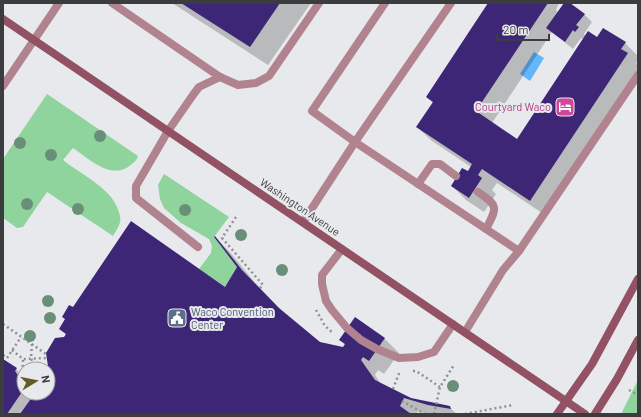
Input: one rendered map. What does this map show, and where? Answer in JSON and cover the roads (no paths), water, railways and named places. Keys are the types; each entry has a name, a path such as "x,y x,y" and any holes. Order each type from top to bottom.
{"main road":[{"name":"Washington Avenue","path":"3,19 585,414"},
{"path":"557,414 600,350 638,279"},
{"path":"595,414 617,379 638,340"}],"street":[{"path":"3,86 59,3"},
{"path":"112,3 220,78 238,85 256,82 269,76 319,3"},
{"path":"385,3 312,111 355,142 519,251"},
{"path":"303,222 355,142 451,3"},
{"path":"466,332 503,270 519,251 638,75"},
{"path":"198,247 136,198 136,186 168,131 199,87 220,78"},
{"path":"418,184 432,164 440,164 456,176"},
{"path":"478,192 492,201 494,208 493,215 486,229"},
{"path":"342,249 322,275 322,284 326,301 332,310 347,328 361,340 377,349 399,358 418,357 434,352 453,324"}],"water":[{"path":"534,52 544,58 530,81 520,74"}],"place":[{"name":"Courtyard Waco","path":"565,107"},
{"name":"Waco Convention Center","path":"177,318"}]}
